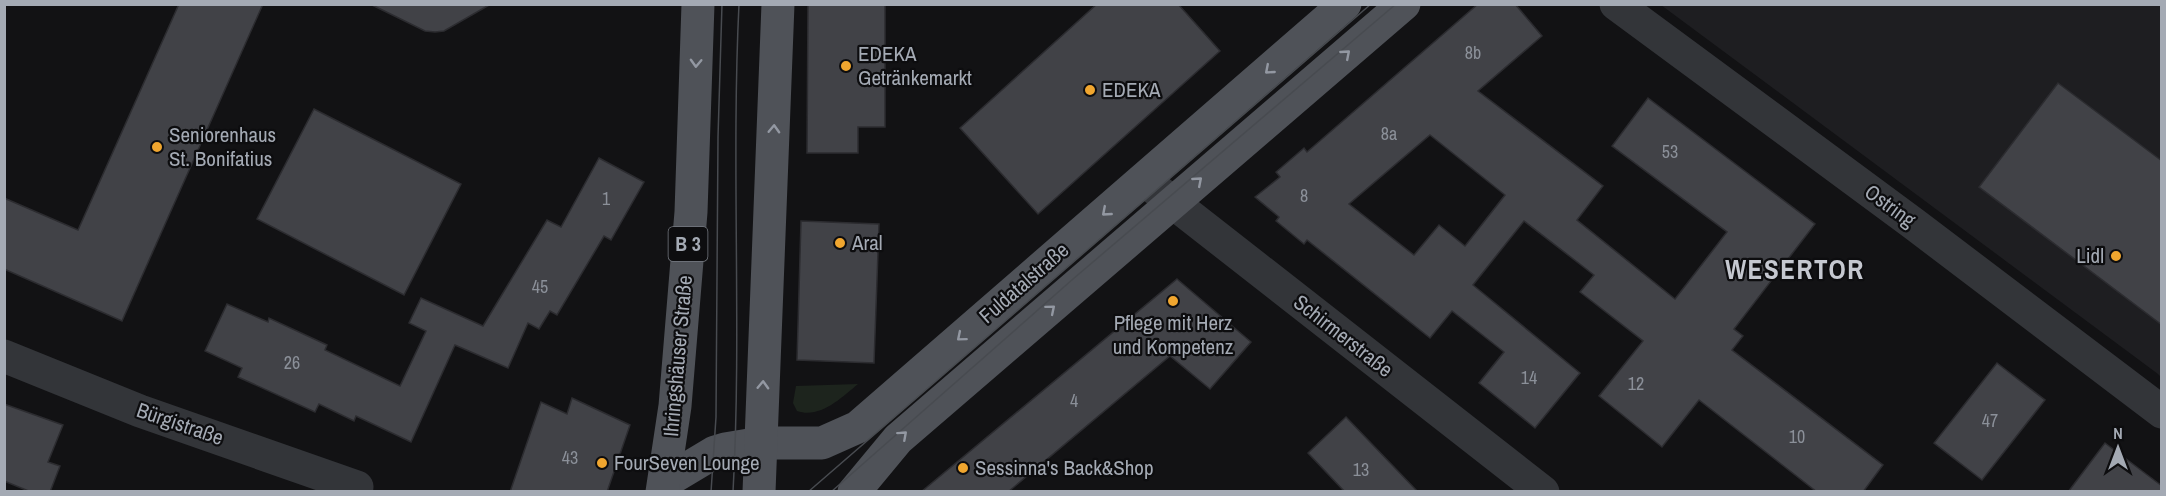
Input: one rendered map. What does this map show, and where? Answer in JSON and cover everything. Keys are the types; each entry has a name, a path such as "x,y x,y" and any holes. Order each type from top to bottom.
{"main road":[{"name":"Ihringshäuser Straße","path":"664,487 675,406 691,212 698,4"},
{"path":"759,492 778,4"},
{"name":"Fuldatalstraße","path":"664,487 715,452 761,443 822,443 858,427 1345,4"},
{"name":"Fuldatalstraße","path":"854,492 898,439 1404,4"}],"street":[{"name":"Ostring","path":"1616,4 1914,224 2162,412"},
{"name":"Schirmerstraße","path":"1144,180 1543,492"},
{"name":"Bürgistraße","path":"4,356 140,411 357,487"}],"shaded area":[{"path":"1661,5 2161,5 2161,377 2158,374"},
{"path":"858,384 822,410 806,413 797,411 793,403 796,386"}],"building":[{"name":"Seniorenhaus St. Bonifatius","path":"179,4 263,4 122,321 4,269 4,198 78,230"},
{"path":"370,4 491,4 444,31 435,32 425,31"},
{"name":"EDEKA Getränkemarkt","path":"808,4 885,4 885,127 858,127 858,153 807,153"},
{"name":"EDEKA","path":"1097,4 1178,4 1220,51 1038,214 960,128"},
{"path":"1478,4 1515,4 1542,36 1478,91 1603,186 1577,220 1675,299 1727,232 1612,146 1648,98 1815,224 1734,329 1743,336 1732,350 1883,465 1863,492 1817,492 1699,400 1662,447 1599,396 1643,341 1580,292 1594,275 1524,221 1473,285 1580,373 1535,428 1479,383 1504,352 1452,311 1430,338 1307,240 1304,244 1276,221 1279,217 1255,197 1280,177 1276,172 1304,148 1307,152","holes":["1430,135 1505,195 1465,246 1439,225 1414,255 1349,204"]},
{"name":"Lidl","path":"2058,83 2162,161 2162,325 1979,187"},
{"path":"314,109 461,184 404,295 257,219"},
{"path":"599,158 644,182 611,240 604,236 557,315 550,311 539,329 528,323 508,368 455,345 411,442 356,416 354,421 319,404 315,412 238,377 242,368 205,351 227,304 268,322 269,318 327,345 325,350 400,386 426,331 409,323 421,298 483,326 547,220 561,227"},
{"path":"801,221 879,224 874,363 797,360"},
{"path":"1177,279 1251,342 1210,389 1170,356 1008,492 921,492"},
{"path":"1997,363 2045,400 1982,480 1934,443"},
{"path":"572,398 630,425 607,492 510,492 541,402 567,414"},
{"path":"4,404 63,425 48,462 60,466 50,492 31,492 4,481"},
{"path":"1346,417 1418,492 1345,492 1308,453"},
{"path":"2105,443 2162,486 2162,492 2068,492"}],"tram line":[{"path":"711,492 716,417 718,137 722,4"},
{"path":"733,492 737,370 736,126 739,4"},
{"path":"808,492 1371,4"},
{"path":"831,492 1073,279 1396,4"}],"place":[{"name":"EDEKA Getränkemarkt","path":"846,66"},
{"name":"EDEKA","path":"1090,90"},
{"name":"Seniorenhaus St. Bonifatius","path":"157,147"},
{"name":"Aral","path":"840,243"},
{"name":"Lidl","path":"2116,256"},
{"name":"Pflege mit Herz und Kompetenz","path":"1173,301"},
{"name":"FourSeven Lounge","path":"602,463"},
{"name":"Sessinna's Back&Shop","path":"963,468"}],"district":[{"name":"WESERTOR","path":"1795,270"}]}
